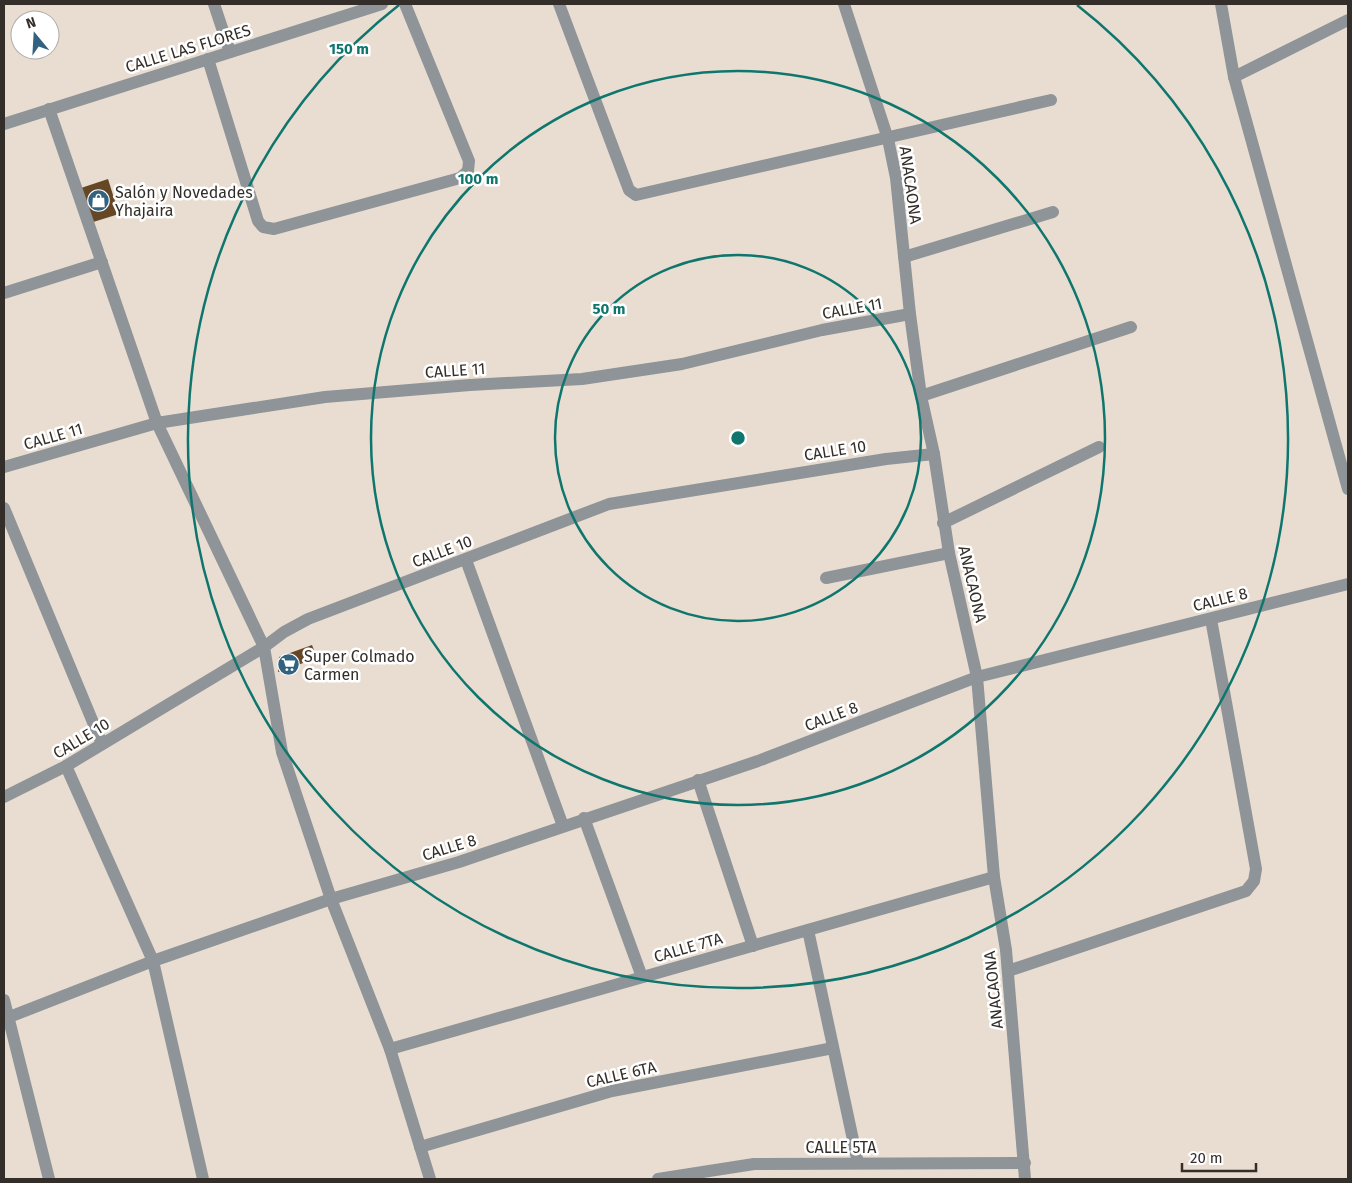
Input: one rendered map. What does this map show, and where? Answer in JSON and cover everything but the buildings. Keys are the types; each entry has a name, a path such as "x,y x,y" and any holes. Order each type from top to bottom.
{"street":[{"path":"214,4 230,52"},
{"name":"CALLE LAS FLORES","path":"4,124 382,4"},
{"path":"208,59 258,221 263,227 274,229 460,178 468,171 468,161 405,4"},
{"path":"560,4 631,193 636,195 888,139 1051,100"},
{"name":"ANACAONA","path":"844,4 888,139 896,178 910,314 922,396 934,454 943,523 977,677 994,877 1008,971 1025,1179"},
{"path":"1221,4 1234,77 1348,489"},
{"path":"1234,77 1348,20"},
{"path":"49,109 157,423 264,647 282,752 331,899 390,1049 430,1179"},
{"path":"904,257 1053,212"},
{"path":"4,293 102,262"},
{"name":"CALLE 11","path":"4,467 157,423 326,398 470,385 582,380 682,364 822,330 910,314"},
{"path":"922,396 1130,328"},
{"path":"943,523 1099,447"},
{"name":"CALLE 10","path":"4,797 66,766 308,619 609,504 886,458 934,454"},
{"path":"4,508 102,744"},
{"path":"826,578 949,553"},
{"path":"466,560 563,826"},
{"name":"CALLE 8","path":"7,1019 153,961 331,899 459,862 584,818 758,761 977,677 1348,584"},
{"path":"1008,971 1246,891 1252,886 1256,869 1211,619"},
{"path":"66,766 153,961 203,1179"},
{"path":"698,780 753,946"},
{"path":"584,818 642,977"},
{"name":"CALLE 7TA","path":"390,1049 994,877"},
{"path":"808,930 858,1163"},
{"path":"4,1000 7,1019 50,1179"},
{"name":"CALLE 6TA","path":"420,1147 612,1091 833,1048"},
{"name":"CALLE 5TA","path":"658,1179 754,1164 1025,1163"}],"place":[{"name":"Salón y Novedades Yhajaira","path":"99,201"},
{"name":"Super Colmado Carmen","path":"288,665"}]}
